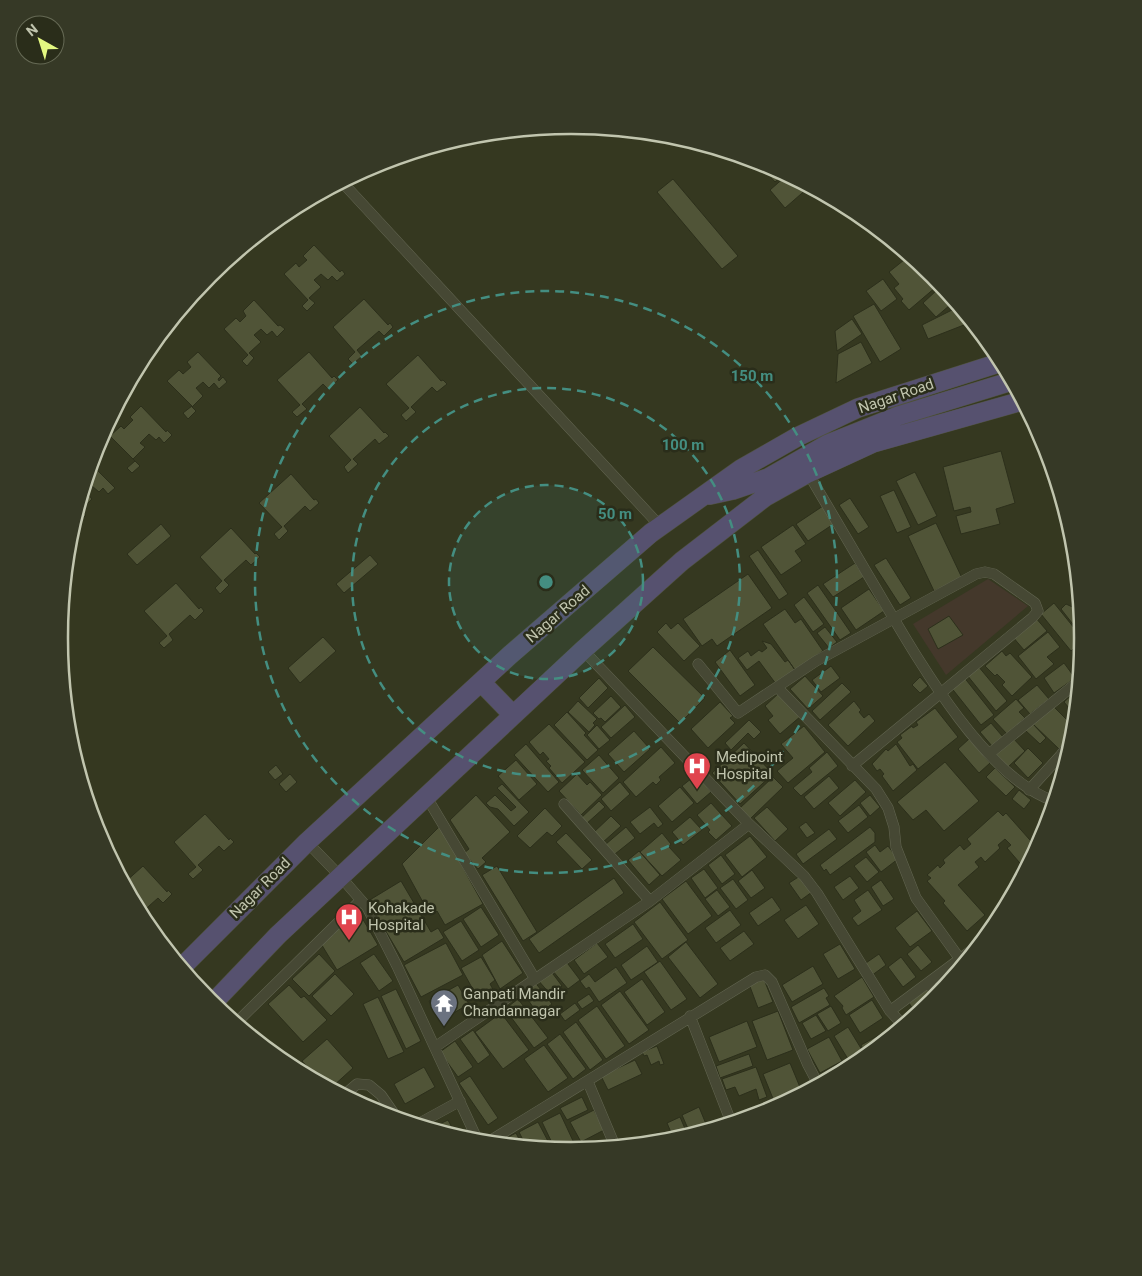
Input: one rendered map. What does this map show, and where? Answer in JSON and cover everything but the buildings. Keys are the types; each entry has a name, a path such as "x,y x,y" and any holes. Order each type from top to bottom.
{"highway":[{"name":"Nagar Road","path":"186,963 307,842 510,655 661,526 741,468 797,437 858,408 994,365"},
{"path":"702,497 733,490 768,478 828,444 898,416 1005,383"},
{"path":"218,997 278,935 582,650 682,561 764,498 808,473 873,443 1016,403"},
{"path":"481,682 513,715"}],"street":[{"path":"346,187 661,526"},
{"path":"808,473 894,619 941,693 989,754 1012,777 1029,790 1048,799"},
{"path":"698,664 738,713 816,661 976,574 986,572 994,574 1035,603 1038,611 1032,618 852,766"},
{"path":"582,650 749,824 804,876 817,893 890,1011 899,1020"},
{"path":"777,687 876,789 888,808 894,827 896,847 916,898 959,958"},
{"path":"989,754 1072,687"},
{"path":"1029,790 1060,756"},
{"path":"426,796 535,979"},
{"path":"564,804 650,901"},
{"path":"435,1047 650,901 749,824"},
{"path":"307,842 361,900 375,921 474,1132"},
{"path":"241,1018 361,900"},
{"path":"890,1011 957,961"},
{"path":"498,1136 588,1082 756,976 765,975 772,982 815,1078"},
{"path":"928,983 932,989"},
{"path":"690,1016 728,1116"},
{"path":"588,1082 613,1139"},
{"path":"349,1091 357,1084 369,1084 381,1094 389,1107"},
{"path":"426,1120 460,1101"}],"shaded area":[{"path":"988,579 1028,606 946,675 913,624"}],"place":[{"name":"Medipoint Hospital","path":"697,790"},
{"name":"Kohakade Hospital","path":"349,941"},
{"name":"Ganpati Mandir Chandannagar","path":"444,1027"}]}
